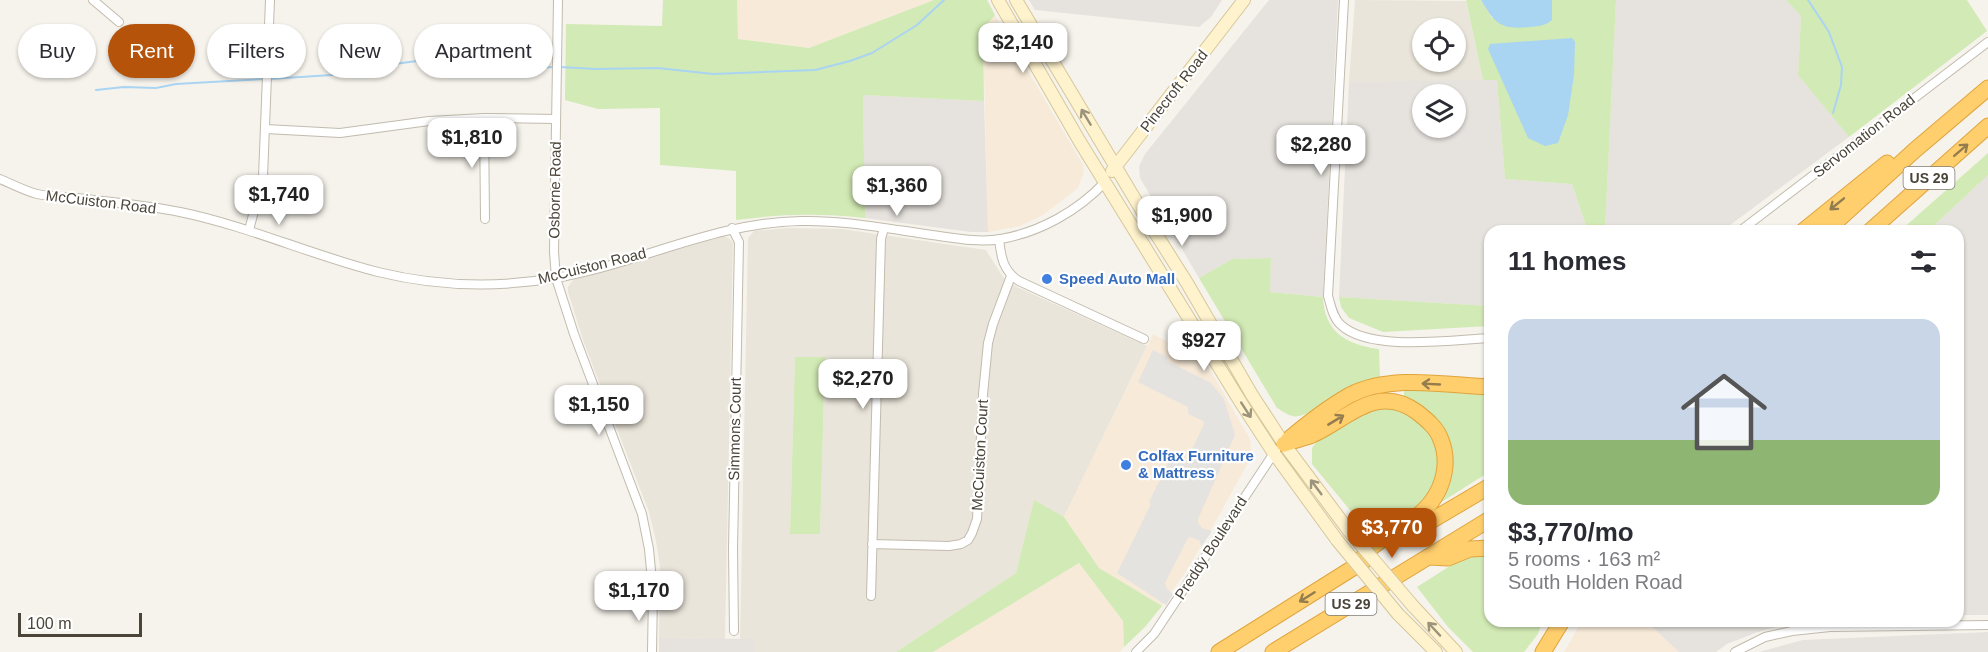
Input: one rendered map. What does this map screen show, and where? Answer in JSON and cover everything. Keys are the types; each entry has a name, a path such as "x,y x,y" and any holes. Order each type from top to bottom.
{"highway":[{"name":"US 29","path":"1833,225 1934,133 1988,88"},
{"name":"US 29","path":"1877,225 1988,126"},
{"path":"1810,225 1908,146 1934,133"},
{"path":"1278,448 1320,415 1351,395 1368,389 1409,383 1484,387"},
{"path":"1278,448 1311,435 1356,408 1382,401 1411,408 1434,427 1441,439 1445,468 1440,486 1432,501 1417,516 1370,548 1357,566"},
{"name":"US 29","path":"1219,652 1484,490"},
{"name":"US 29","path":"1273,652 1484,523"},
{"path":"1430,556 1448,558 1470,549 1484,548"},
{"path":"1533,652 1546,627"},
{"path":"1543,652 1558,627"}],"main road":[{"path":"998,0 1105,182 1336,540 1398,614 1436,652"},
{"path":"1016,0 1187,283 1252,395 1278,448 1413,606 1456,652"},
{"name":"Pinecroft Road","path":"1105,182 1244,0"}],"street":[{"path":"93,0 119,22"},
{"path":"249,230 263,177 270,0"},
{"name":"Osborne Road","path":"558,0 554,252 556,278 574,334 642,514 649,549 653,592 652,652"},
{"path":"1344,0 1328,296 1332,312 1340,324 1369,339 1394,342 1484,338"},
{"name":"Servomation Road","path":"1748,225 1988,42"},
{"path":"266,129 340,133 429,121 484,118 556,119"},
{"path":"484,118 485,219"},
{"name":"McCuiston Road","path":"0,179 36,194 179,211 249,230 376,272 409,279 503,284 556,278 732,228 801,220 965,239 999,239 1028,232 1052,222 1092,195 1105,182"},
{"name":"Simmons Court","path":"732,228 739,242 733,537 734,632"},
{"path":"871,596 881,239 884,228"},
{"path":"999,239 1004,266 1011,276 1144,339"},
{"name":"McCuiston Court","path":"872,544 955,545 968,540 972,533 978,513 983,394 988,343 1011,276"},
{"name":"Preddy Boulevard","path":"1136,652 1154,634 1278,448"},
{"path":"1964,625 1988,625"},
{"path":"1735,652 1765,637 1798,630 1830,627"}],"shaded area":[{"path":"737,0 934,0 809,48 738,39"},
{"path":"1029,0 1222,0 1211,17 1199,27 1035,10"},
{"path":"1269,0 1338,0 1323,297 1269,292 1271,258 1232,259 1199,278 1140,178 1139,166 1145,154"},
{"path":"1355,0 1466,1 1483,80 1349,82"},
{"path":"1616,0 1786,0 1801,16 1798,75 1849,137 1730,225 1605,225"},
{"path":"995,15 1083,165 1084,172 1078,188 1043,215 1020,226 988,232 983,29"},
{"path":"1497,79 1505,179 1572,184 1586,225 1484,225 1484,306 1339,297 1349,82"},
{"path":"863,95 984,101 988,232 971,232 865,218"},
{"path":"1988,175 1988,615 1964,615 1964,225 1934,225"},
{"path":"788,228 842,229 986,250 1003,277 1017,287 1147,346 1064,517 1034,501 1016,573 896,652 753,652 753,640 740,639 748,238 754,231","holes":["795,357 825,357 820,534 790,533"]},
{"path":"724,236 733,243 725,639 659,638 660,566 649,512 583,340 568,287 573,280"},
{"path":"1153,334 1206,363 1250,439 1251,449 1249,461 1217,519 1162,606 1099,568 1064,517"},
{"path":"1153,350 1167,357 1167,361 1211,383 1224,399 1235,435 1198,519 1202,528 1212,531 1201,547 1200,541 1188,538 1165,583 1167,589 1173,594 1166,605 1117,573 1171,457 1185,464 1204,424 1203,421 1188,414 1188,407 1138,382"},
{"path":"1079,563 1123,621 1124,647 1120,652 933,652"},
{"path":"1579,627 1652,627 1679,652 1564,652"},
{"path":"1652,627 1774,627 1727,644 1716,652 1679,652"},
{"path":"1988,632 1988,652 1759,652 1803,640"},
{"path":"659,638 753,639 753,652 659,652"}],"green space":[{"path":"663,0 737,0 738,39 809,48 934,0 987,0 995,15 983,29 984,101 863,95 865,218 800,215 736,220 736,171 660,165 660,108 598,109 565,100 566,24 662,26"},
{"path":"1466,0 1481,0 1492,18 1552,19 1552,0 1616,0 1605,225 1586,225 1572,184 1505,179 1497,80 1483,80"},
{"path":"1786,0 1967,0 1987,31 1849,137 1798,75 1801,16"},
{"path":"1988,153 1988,175 1934,225 1907,225"},
{"path":"1271,258 1270,292 1323,297 1328,319 1339,335 1357,344 1379,349 1380,379 1348,388 1317,408 1299,416 1293,416 1277,408 1199,278 1232,259"},
{"path":"1339,297 1484,306 1484,326 1383,332 1349,318 1341,307"},
{"path":"795,357 825,357 820,534 790,534"},
{"path":"1404,391 1484,393 1484,475 1440,503 1450,450 1404,398"},
{"path":"1393,407 1420,420 1439,447 1437,481 1422,508 1372,537 1312,464 1312,448 1319,438 1363,411"},
{"path":"1034,500 1064,517 1099,568 1162,606 1145,627 1124,647 1123,621 1079,563 933,652 896,652 1016,573"},
{"path":"1484,555 1484,627 1540,627 1538,634 1524,652 1473,652 1448,627 1417,587 1464,557"}],"water":[{"path":"1481,0 1552,0 1552,20 1544,25 1520,28 1505,26 1490,15"},
{"path":"1572,38 1575,42 1574,75 1568,115 1558,143 1545,146 1528,138 1488,49 1490,44"}],"waterway":[{"path":"560,67 658,68 713,74 815,70 872,53 917,25 944,0"},
{"path":"1808,0 1829,32 1842,67 1841,85 1833,113"},
{"path":"269,79 332,75 441,58 452,58 498,70 554,67"},
{"path":"96,90 124,87 156,88 176,84 264,79"}],"place":[{"name":"Speed Auto Mall","path":"1047,279"},
{"name":"Colfax Furniture & Mattress","path":"1126,465"}]}
